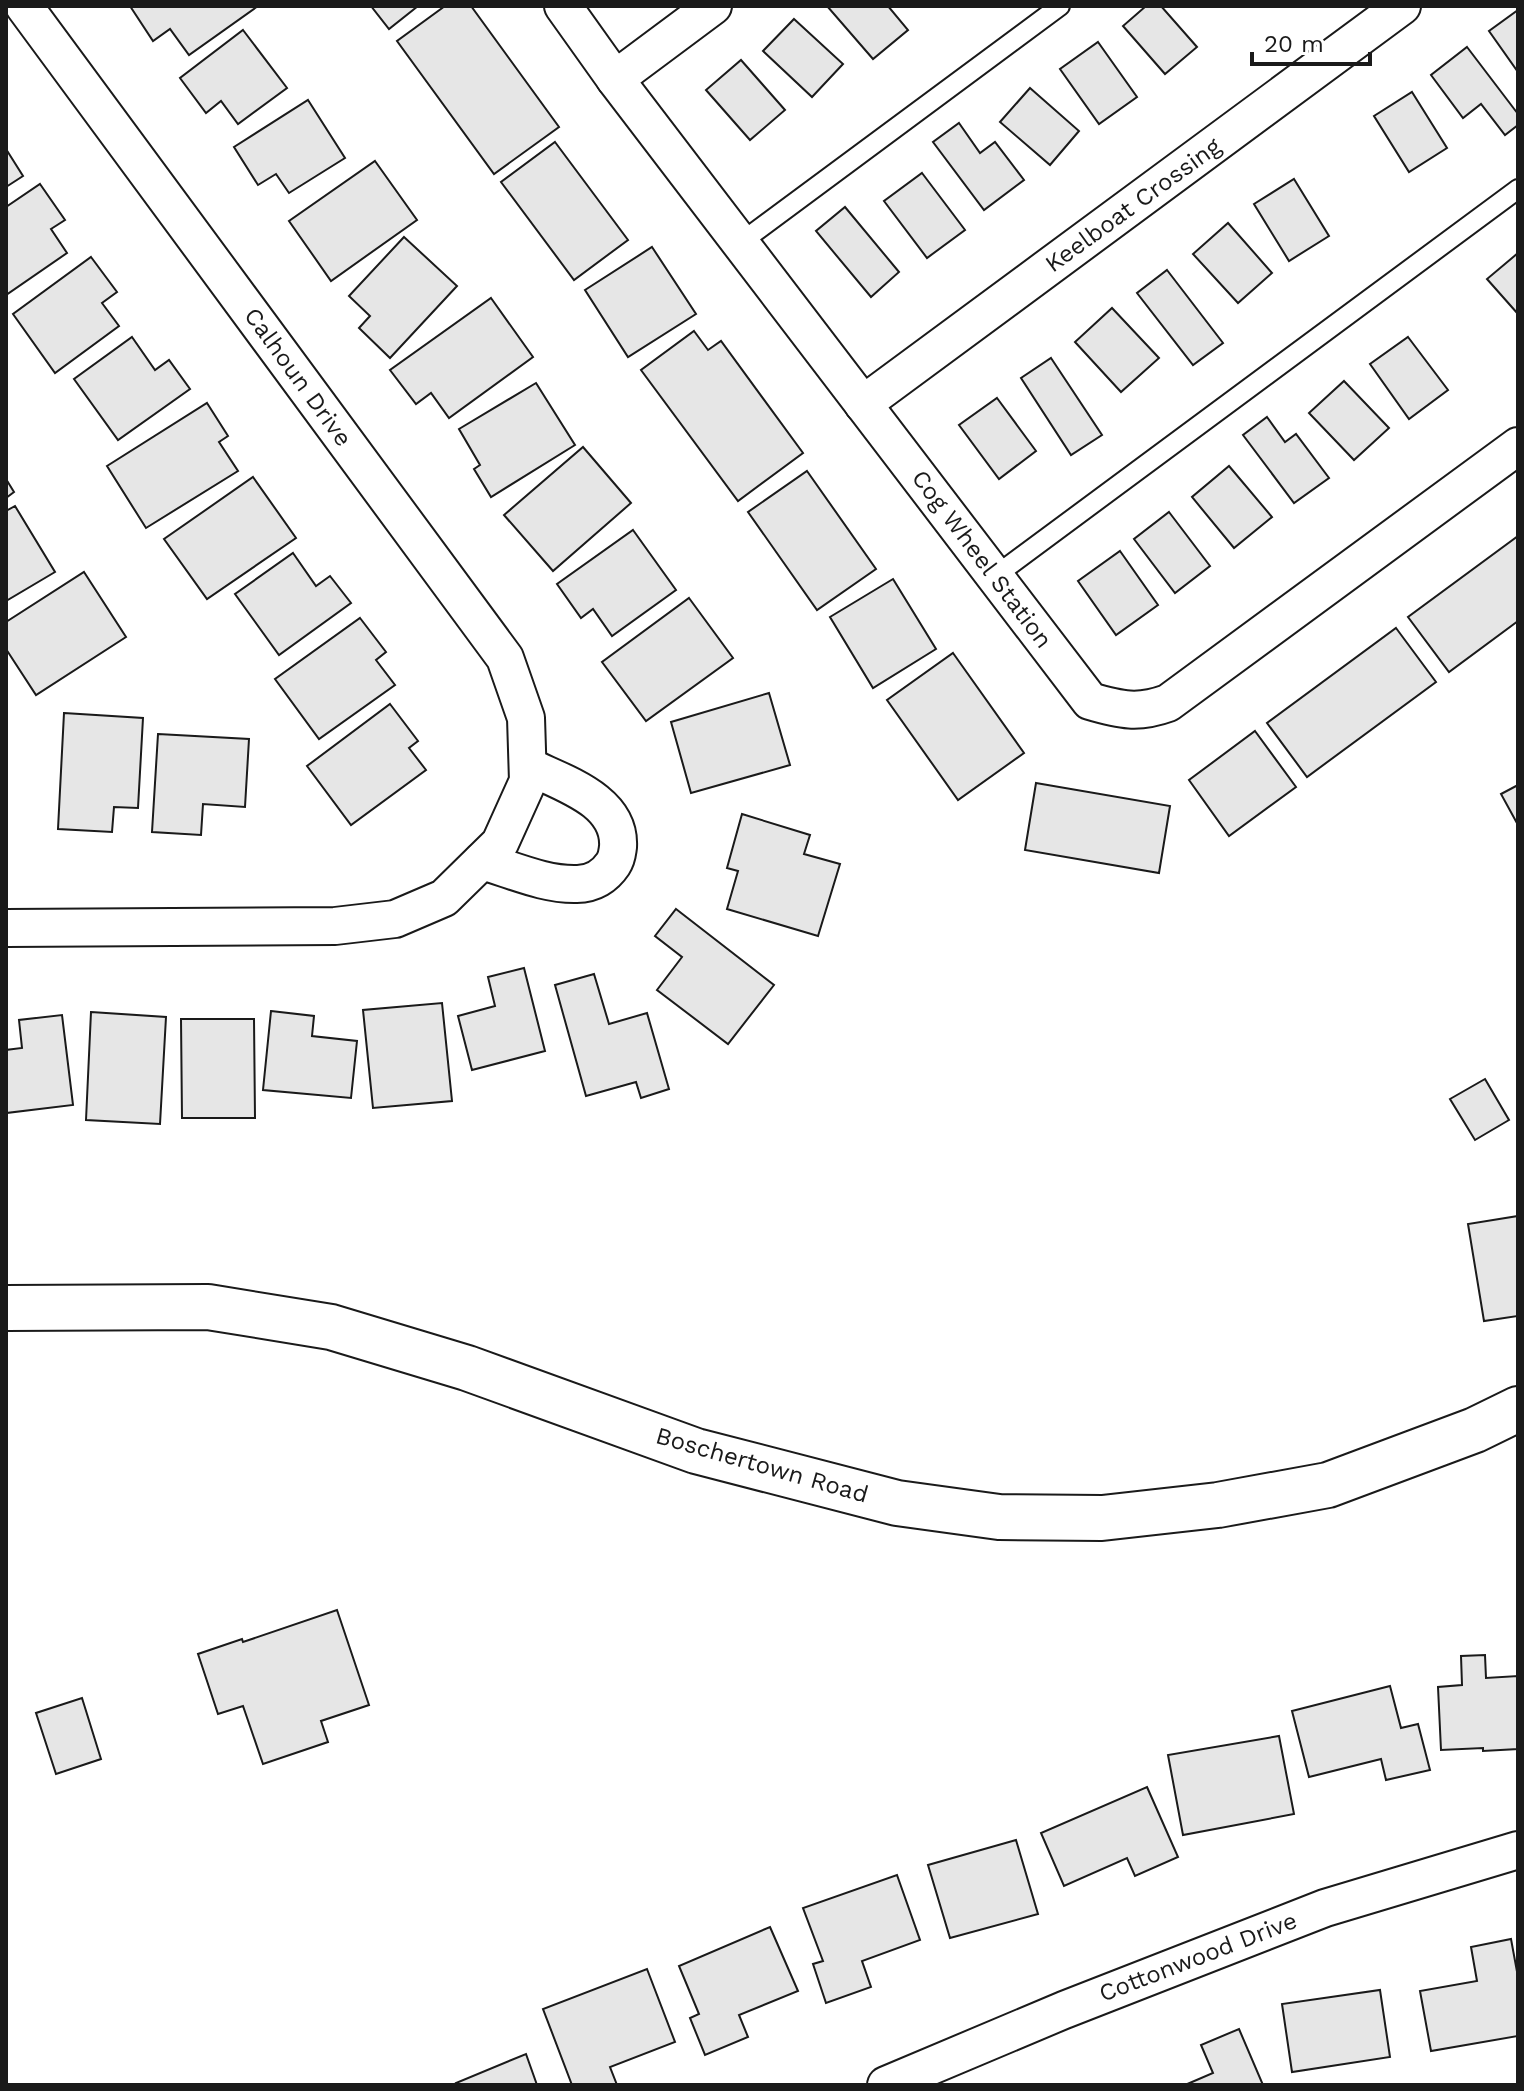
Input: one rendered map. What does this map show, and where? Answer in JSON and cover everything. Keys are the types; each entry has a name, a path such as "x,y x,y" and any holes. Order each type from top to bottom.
{"street":[{"name":"Calhoun Drive","path":"7,925 335,926 395,919 444,898 500,843 528,781 526,718 505,658 24,6"},
{"name":"Cog Wheel Station","path":"563,6 615,79 1090,701 1120,710 1146,711 1168,703 1518,446"},
{"path":"615,79 713,6"},
{"name":"Keelboat Crossing","path":"863,404 1402,6"},
{"path":"482,861 550,882 581,884 605,876 617,858 619,834 610,816 572,787 528,766"},
{"name":"Boschertown Road","path":"6,1308 208,1307 331,1327 467,1368 696,1451 897,1503 999,1517 1102,1518 1218,1505 1328,1485 1475,1430 1518,1409"},
{"name":"Cottonwood Drive","path":"886,2085 1064,2010 1325,1908 1518,1850"}],"lane":[{"path":"740,243 1060,6"},
{"path":"995,576 1518,189"}],"building":[{"path":"130,6 258,6 189,55 170,29 153,41"},
{"path":"371,6 418,6 389,29"},
{"path":"445,6 471,6 559,127 494,174 397,41"},
{"path":"827,6 888,6 908,30 873,59"},
{"path":"1146,6 1161,6 1197,47 1165,74 1123,26"},
{"path":"1518,10 1518,72 1489,31"},
{"path":"794,19 843,64 812,97 763,51"},
{"path":"243,30 287,88 238,124 221,101 206,113 180,78"},
{"path":"1098,42 1137,97 1099,124 1060,69"},
{"path":"1467,47 1518,114 1518,125 1505,135 1481,104 1463,118 1431,75"},
{"path":"741,60 785,110 750,140 706,90"},
{"path":"1030,88 1079,131 1050,165 1000,122"},
{"path":"1412,92 1447,148 1409,172 1374,116"},
{"path":"308,100 345,158 289,193 276,174 258,185 234,147"},
{"path":"959,123 980,153 995,142 1024,180 984,210 933,142"},
{"path":"555,142 628,240 574,280 501,182"},
{"path":"6,149 23,176 6,187"},
{"path":"375,161 417,220 331,281 289,221"},
{"path":"922,173 965,230 927,258 884,201"},
{"path":"1294,179 1329,236 1289,261 1254,204"},
{"path":"40,184 65,220 51,229 67,253 6,295 6,207"},
{"path":"845,207 899,272 871,297 816,231"},
{"path":"1228,223 1272,273 1238,303 1193,254"},
{"path":"404,237 457,286 390,358 359,328 370,316 349,296"},
{"path":"652,247 696,314 628,357 585,290"},
{"path":"1518,253 1518,314 1487,279"},
{"path":"91,257 117,292 102,303 119,326 55,373 13,314"},
{"path":"1167,270 1223,343 1193,365 1137,293"},
{"path":"491,298 533,357 449,418 431,393 416,404 390,370"},
{"path":"1112,308 1159,358 1121,392 1075,342"},
{"path":"694,331 708,350 721,341 803,453 738,501 641,370"},
{"path":"132,337 155,370 169,360 190,389 118,440 74,379"},
{"path":"1408,337 1448,390 1409,419 1370,364"},
{"path":"1051,358 1102,435 1071,455 1021,378"},
{"path":"1344,381 1389,428 1354,460 1309,413"},
{"path":"536,383 575,445 491,497 474,469 480,465 459,429"},
{"path":"997,398 1036,451 999,479 959,425"},
{"path":"207,403 228,436 219,442 238,471 146,528 107,466"},
{"path":"1267,417 1285,442 1296,434 1329,478 1294,503 1243,435"},
{"path":"583,447 631,503 553,571 504,515"},
{"path":"1229,466 1272,517 1234,548 1192,497"},
{"path":"807,471 876,569 817,610 748,512"},
{"path":"253,477 296,538 207,599 164,539"},
{"path":"6,479 14,492 6,498"},
{"path":"15,506 55,572 6,601 6,511"},
{"path":"1169,512 1210,566 1175,593 1134,539"},
{"path":"633,530 676,590 612,636 593,609 581,618 557,584"},
{"path":"1518,536 1518,621 1449,672 1408,617"},
{"path":"1120,551 1158,605 1116,635 1078,581"},
{"path":"293,553 316,586 330,576 351,603 279,655 235,594"},
{"path":"84,572 126,637 36,695 6,649 6,622"},
{"path":"893,579 936,649 873,688 830,617"},
{"path":"689,598 733,658 646,721 602,662"},
{"path":"360,618 386,652 376,660 395,685 319,739 275,679"},
{"path":"1396,628 1436,682 1307,777 1267,723"},
{"path":"953,653 1024,753 958,800 887,700"},
{"path":"769,693 790,765 691,793 671,722"},
{"path":"390,704 418,741 409,748 426,770 351,825 307,766"},
{"path":"64,713 143,718 138,808 114,807 112,832 58,829"},
{"path":"1255,731 1296,787 1229,836 1189,780"},
{"path":"158,734 249,739 245,807 203,804 201,835 152,832"},
{"path":"1036,783 1170,806 1159,873 1025,850"},
{"path":"1518,785 1518,825 1501,794"},
{"path":"742,814 810,835 804,854 840,864 818,936 727,909 738,871 727,868"},
{"path":"676,909 774,985 728,1044 657,990 682,957 655,936"},
{"path":"524,968 545,1051 472,1070 458,1016 495,1006 488,977"},
{"path":"594,974 609,1024 647,1013 669,1089 641,1098 636,1082 586,1096 555,985"},
{"path":"442,1003 452,1101 373,1108 363,1010"},
{"path":"271,1011 314,1016 312,1036 357,1041 351,1098 263,1090"},
{"path":"91,1012 166,1017 160,1124 86,1120"},
{"path":"62,1015 73,1105 6,1113 6,1050 22,1048 19,1020"},
{"path":"181,1019 254,1019 255,1118 182,1118"},
{"path":"1485,1079 1509,1120 1475,1140 1450,1099"},
{"path":"1518,1216 1518,1316 1484,1321 1468,1224"},
{"path":"337,1610 369,1705 321,1721 328,1742 263,1764 243,1706 218,1714 198,1654"},
{"path":"1485,1655 1486,1678 1518,1676 1518,1749 1441,1750 1438,1687 1462,1685 1461,1656"},
{"path":"1390,1686 1401,1728 1418,1724 1430,1770 1386,1780 1381,1759 1309,1777 1292,1711"},
{"path":"82,1698 101,1759 56,1774 36,1713"},
{"path":"1279,1736 1294,1814 1183,1835 1168,1755"},
{"path":"1147,1787 1178,1857 1135,1876 1127,1858 1064,1886 1041,1833"},
{"path":"1016,1840 1038,1914 950,1938 928,1865"},
{"path":"897,1875 920,1940 862,1961 871,1987 826,2003 813,1964 823,1961 803,1908"},
{"path":"770,1927 798,1991 739,2015 748,2037 705,2055 690,2018 699,2014 679,1966"},
{"path":"1511,1939 1518,1977 1518,2036 1431,2051 1420,1991 1477,1981 1471,1947"},
{"path":"647,1969 675,2042 610,2067 617,2085 572,2085 543,2009"},
{"path":"1380,1990 1390,2057 1292,2072 1282,2004"},
{"path":"1239,2029 1263,2085 1185,2085 1213,2073 1201,2045"},
{"path":"526,2054 537,2085 456,2083"}]}
